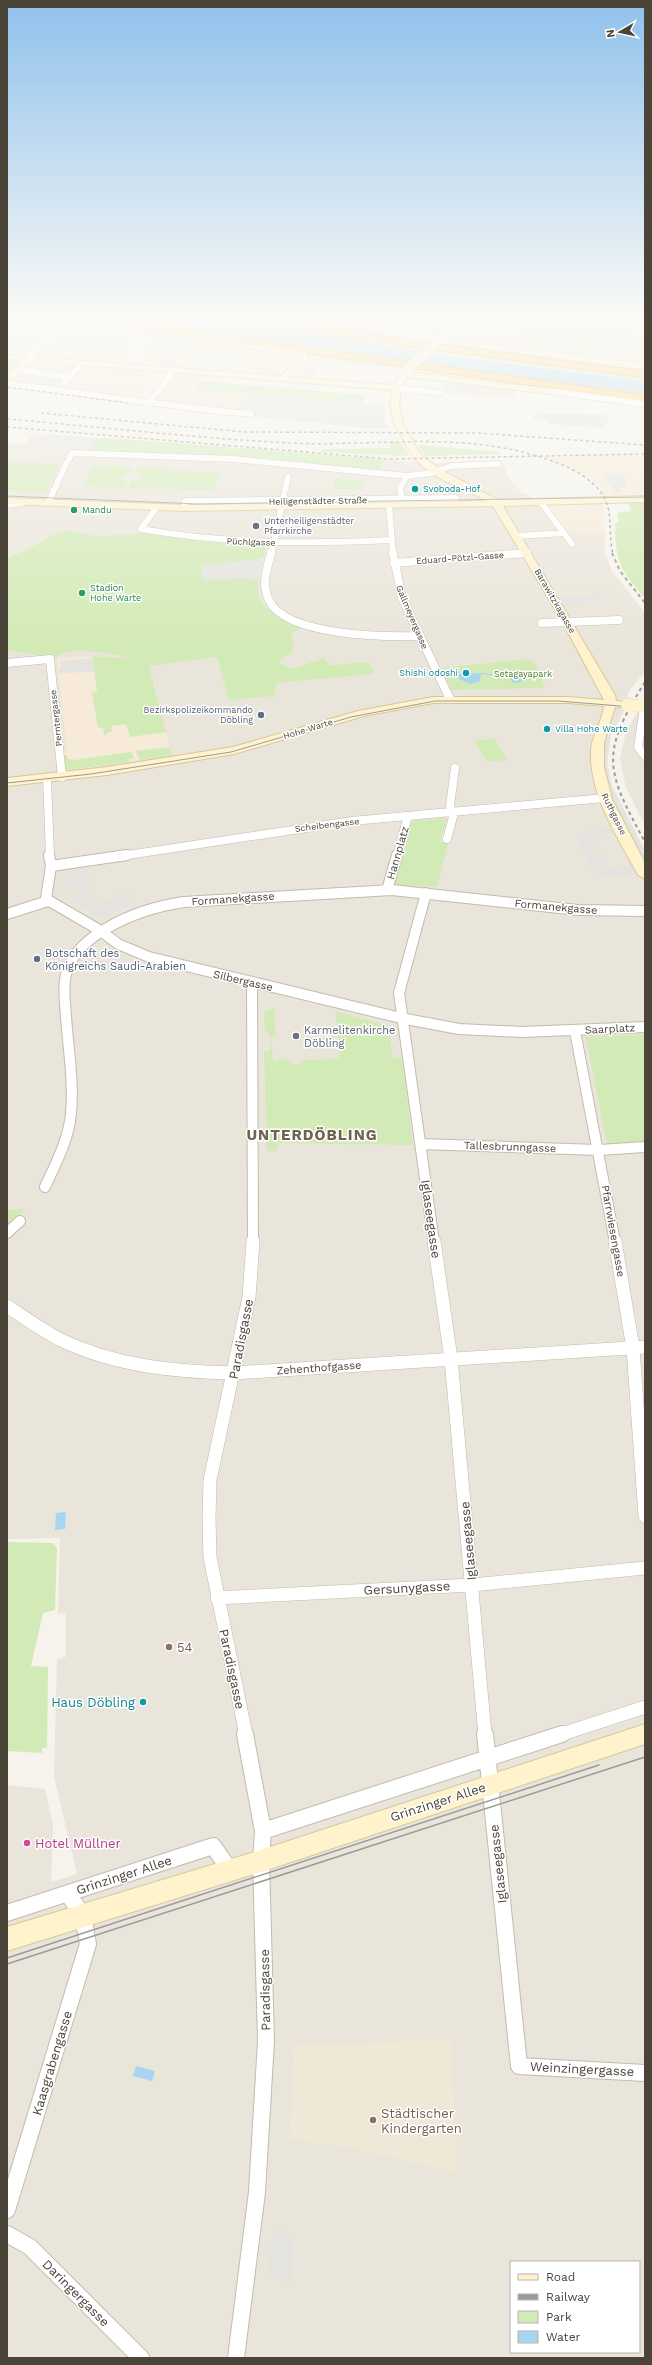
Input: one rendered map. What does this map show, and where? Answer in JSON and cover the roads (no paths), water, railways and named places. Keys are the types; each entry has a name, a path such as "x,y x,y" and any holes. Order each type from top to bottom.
{"main road":[{"path":"400,427 421,460 491,499"},
{"name":"Heiligenstädter Straße","path":"403,502 645,495"},
{"name":"Heiligenstädter Straße","path":"7,501 184,508 283,498 389,506 403,502 456,498 540,501 645,499"},
{"name":"Barawitzkagasse","path":"491,499 517,536 567,621 609,695 611,704"},
{"name":"Hohe Warte","path":"7,782 62,777 234,750 362,713 450,699 568,700 643,707"},
{"name":"Ruthgasse","path":"611,704 597,742 597,769 605,798 645,875"},
{"name":"Grinzinger Allee","path":"7,1939 230,1870 645,1734"}],"street":[{"path":"48,503 70,458 234,460 407,476 439,471 452,466 498,464"},
{"path":"291,465 268,568 264,592 268,601 278,611 310,626 349,634 384,637 419,636"},
{"path":"403,502 400,488 407,476"},
{"name":"Heiligenstädter Straße","path":"283,498 403,502"},
{"path":"540,501 572,544"},
{"name":"Heiligenstädter Straße","path":"7,505 28,502"},
{"name":"Gallmeyergasse","path":"389,506 394,563 402,598 450,699"},
{"name":"Püchlgasse","path":"157,507 140,529 231,543 391,540"},
{"path":"517,536 564,533"},
{"name":"Eduard-Pötzl-Gasse","path":"394,563 527,553"},
{"path":"542,623 619,620"},
{"name":"Perntergasse","path":"7,663 50,658 62,777"},
{"path":"643,707 638,747 645,756"},
{"path":"447,839 453,816 450,806 455,768"},
{"path":"7,914 48,901 46,898 51,866 49,849 48,778"},
{"name":"Scheibengasse","path":"51,866 308,826 605,798"},
{"name":"Hannplatz","path":"387,890 408,816"},
{"name":"Formanekgasse","path":"45,1187 62,1148 71,1114 64,996 66,976 74,956 101,931 135,914 177,903 387,890 578,910 645,911"},
{"name":"Iglaseegasse","path":"426,893 402,977 399,993 401,1018 451,1359 489,1758 490,1784 519,2066"},
{"name":"Silbergasse","path":"48,901 101,931 106,937 145,955 252,983 401,1018 459,1029 522,1032 575,1031"},
{"name":"Paradisgasse","path":"236,2358 257,2192 266,2041 261,1860 263,1831 238,1693 217,1598 210,1557 210,1480 216,1440 234,1373 249,1297 253,1261 252,983"},
{"name":"Saarplatz","path":"575,1031 645,1027"},
{"name":"Pfarrwiesengasse","path":"575,1031 639,1348 645,1516"},
{"name":"Tallesbrunngasse","path":"420,1144 599,1150"},
{"path":"599,1150 645,1147"},
{"path":"7,1233 20,1221"},
{"name":"Zehenthofgasse","path":"7,1306 61,1339 109,1357 178,1372 234,1373 639,1348"},
{"name":"Gersunygasse","path":"217,1598 472,1584 645,1568"},
{"path":"263,1831 645,1707"},
{"name":"Grinzinger Allee","path":"7,1913 213,1846 230,1870"},
{"path":"68,1894 83,1916"},
{"name":"Kaasgrabengasse","path":"7,2210 88,1944 83,1916"},
{"name":"Weinzingergasse","path":"519,2066 645,2072"},
{"name":"Daringergasse","path":"7,2234 30,2247 140,2358"}],"water":[{"path":"455,668 458,668 460,674 484,673 496,675 503,672 527,675 521,682 514,683 508,677 481,675 479,682 470,684 459,679"},
{"path":"66,1512 65,1529 55,1530 56,1513"},
{"path":"136,2066 155,2071 152,2081 133,2076"}],"tram line":[{"path":"7,496 198,504 645,497"},
{"path":"7,783 91,774 231,752 351,717 435,701 558,701 645,708"},
{"path":"7,1964 645,1757"},
{"path":"7,1958 599,1765"}],"railway":[{"path":"11,427 390,459 537,456"},
{"path":"99,427 289,443 445,442 506,448 537,456"},
{"path":"194,427 244,432 477,433 645,445"},
{"path":"537,456 645,454"},
{"path":"537,456 558,463 579,473 591,482 599,491 605,499 608,507 613,554"},
{"path":"612,553 620,571 645,603"},
{"path":"645,682 620,727 615,745 613,762 622,796 645,842"}],"place":[{"name":"Svoboda-Hof","path":"415,489"},
{"name":"Mandu","path":"74,510"},
{"name":"Unterheiligenstädter Pfarrkirche","path":"256,526"},
{"name":"Stadion Hohe Warte","path":"82,593"},
{"name":"Shishi odoshi","path":"466,673"},
{"name":"Bezirkspolizeikommando Döbling","path":"261,715"},
{"name":"Villa Hohe Warte","path":"547,729"},
{"name":"Botschaft des Königreichs Saudi-Arabien","path":"37,959"},
{"name":"Karmelitenkirche Döbling","path":"296,1036"},
{"name":"54","path":"169,1647"},
{"name":"Haus Döbling","path":"143,1702"},
{"name":"Hotel Müllner","path":"27,1843"},
{"name":"Städtischer Kindergarten","path":"373,2120"}],"district":[{"name":"UNTERDÖBLING","path":"312,1135"}],"park label":[{"name":"Setagayapark","path":"523,674"}]}
